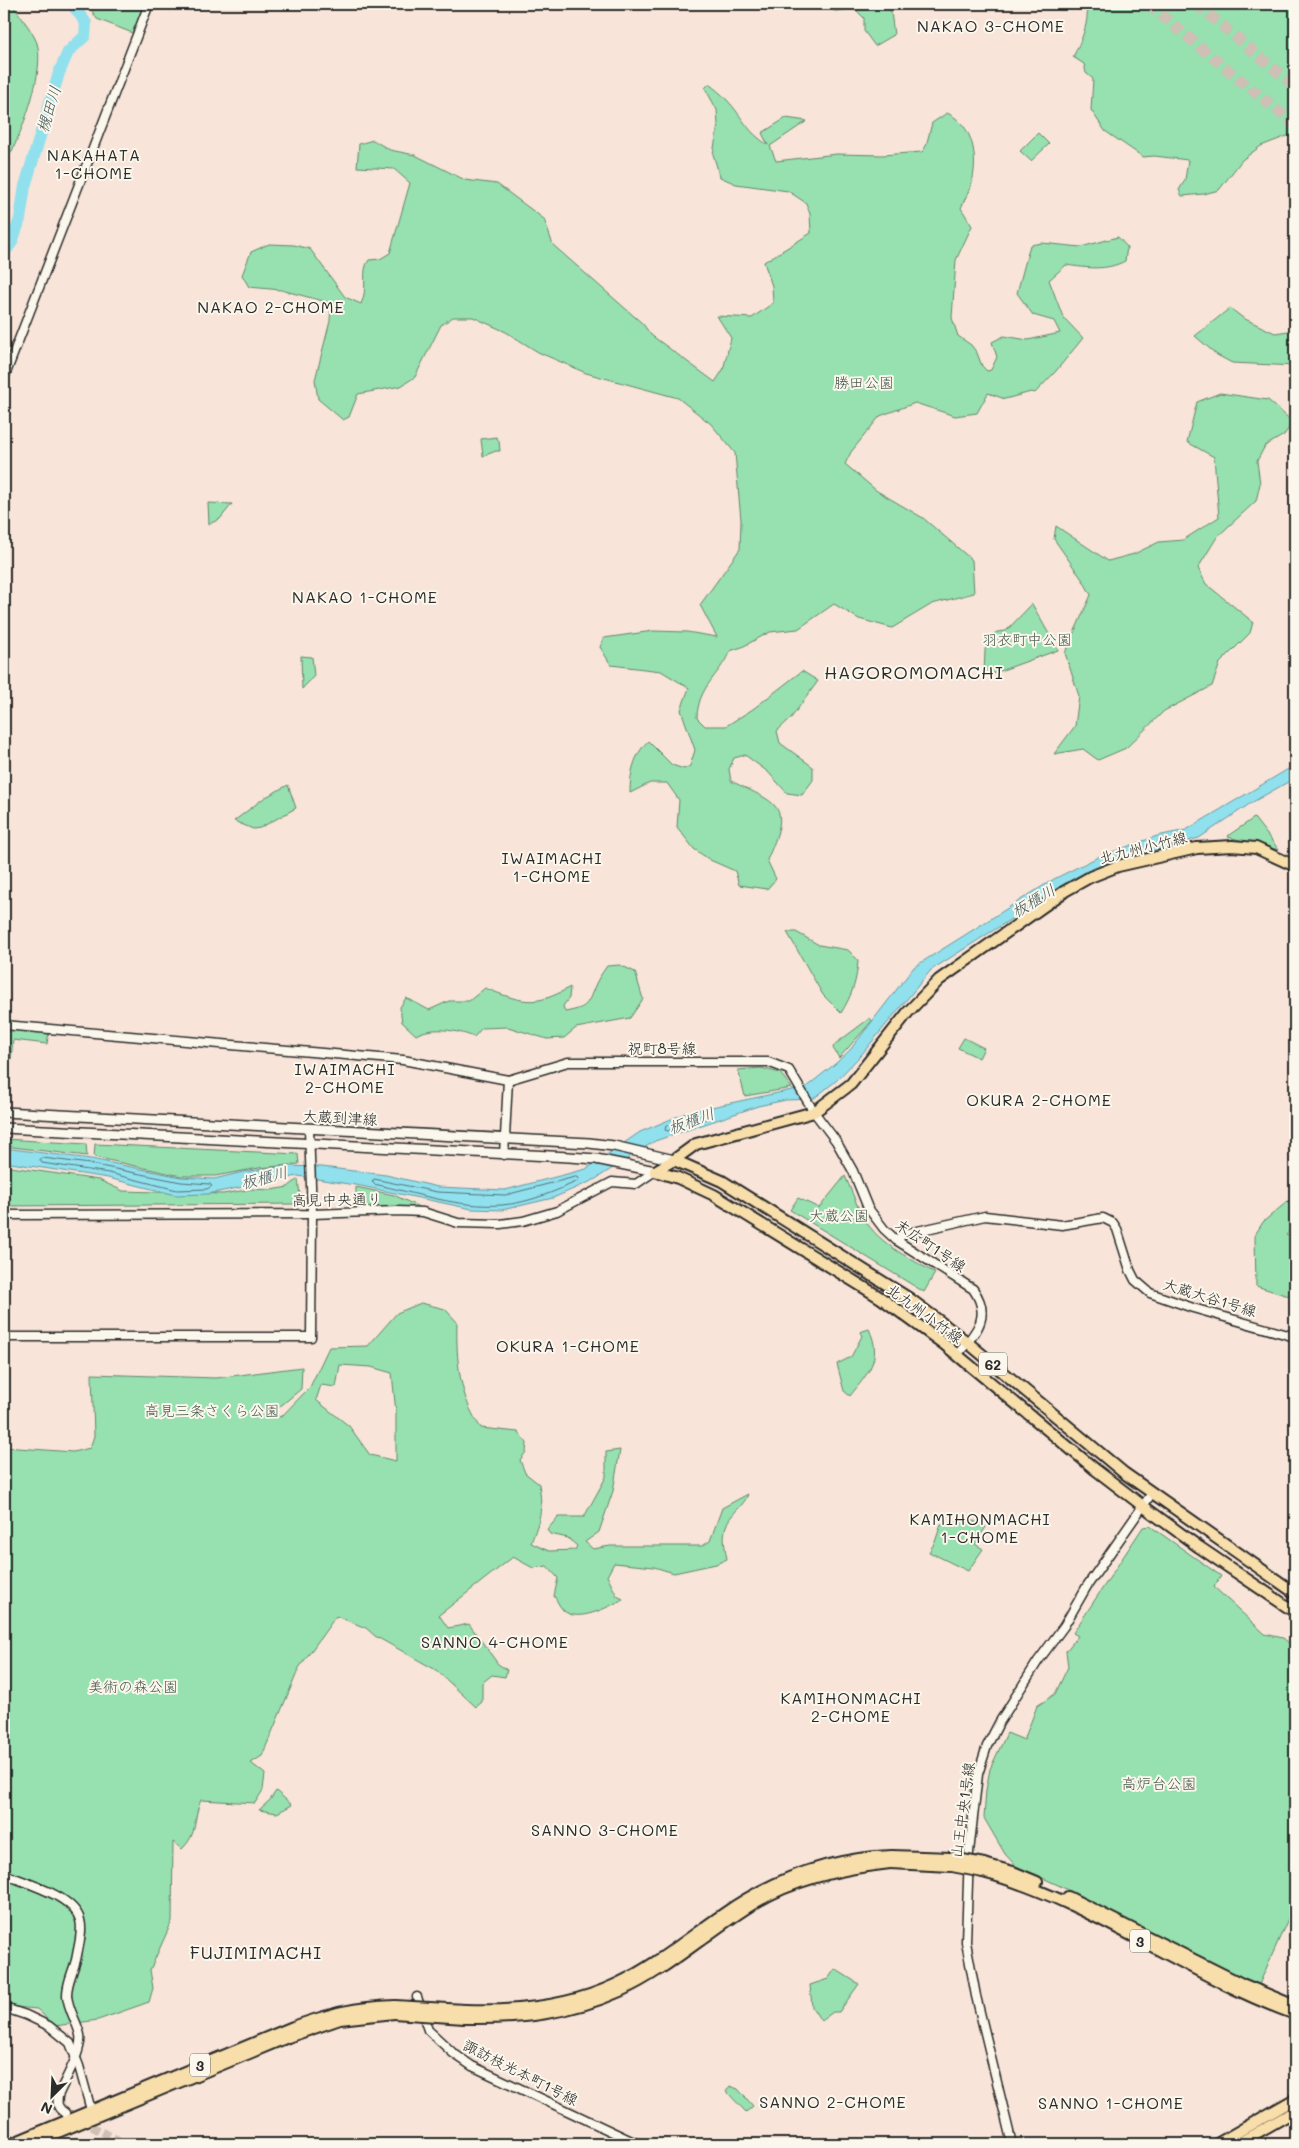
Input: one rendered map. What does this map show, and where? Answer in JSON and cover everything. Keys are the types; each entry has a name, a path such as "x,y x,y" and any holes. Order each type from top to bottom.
{"main road":[{"name":"北九州小竹線","path":"655,1171 696,1144 811,1107 851,1084 908,1012 938,980 1065,891 1090,876 1118,866 1197,848 1232,846 1256,848 1295,866"},
{"name":"大蔵到津線","path":"4,1112 614,1146 674,1160"},
{"name":"大蔵到津線","path":"4,1128 596,1159 655,1171"},
{"name":"北九州小竹線","path":"674,1160 722,1181 910,1299 967,1342 1152,1493 1295,1593"},
{"name":"北九州小竹線","path":"655,1171 678,1178 714,1196 881,1298 957,1355 1096,1470 1143,1506 1199,1547 1295,1612"},
{"name":"3","path":"11,2144 339,2011 368,2006 500,2019 536,2016 580,2006 620,1991 664,1968 689,1944 757,1901 813,1873 865,1857 891,1859 952,1858 983,1868 1033,1888 1239,1991 1295,2014"},
{"name":"3","path":"983,1868 1013,1872 1032,1880 1242,1984 1295,2006"},
{"name":"3","path":"29,2144 288,2036 340,2019 394,2010"},
{"path":"1217,2144 1295,2099"},
{"path":"1237,2144 1295,2110"}],"street":[{"path":"4,378 150,4"},
{"path":"4,1025 403,1060 508,1080 504,1155"},
{"name":"祝町8号線","path":"508,1080 568,1062 768,1062 789,1070 811,1107"},
{"name":"末広町1号線","path":"811,1107 836,1141 853,1171 863,1198 874,1218 896,1240 973,1289 979,1298 982,1306 982,1319 977,1330 957,1355"},
{"path":"4,1337 311,1337 312,1214 309,1129"},
{"name":"高見中央通り","path":"4,1215 423,1212 458,1223 500,1224 523,1221 557,1212 612,1182 636,1184 655,1171"},
{"name":"大蔵大谷1号線","path":"896,1240 904,1234 986,1216 1062,1225 1103,1218 1113,1223 1117,1229 1135,1280 1150,1293 1193,1308 1295,1337"},
{"name":"山王中央1号線","path":"1012,2144 976,1996 966,1942 969,1852 978,1774 987,1746 999,1723 1038,1661 1064,1626 1086,1586 1152,1493"},
{"path":"4,1874 61,1898 80,1920 81,1936 68,1989 69,2006 80,2036 80,2045 58,2096 57,2105 64,2113"},
{"name":"諏訪枝光本町1号線","path":"417,1996 428,2030 453,2053 472,2066 638,2144"},
{"path":"4,2010 8,2009 26,2015 49,2026 70,2043 79,2066 91,2110"}],"green space":[{"path":"4,4 12,4 26,23 37,43 39,54 36,82 27,113 12,151 4,156"},
{"path":"88,4 147,4 135,34 97,19"},
{"path":"823,4 890,4 894,35 875,46 864,31 864,18 855,9 835,11"},
{"path":"1087,4 1295,4 1295,133 1261,146 1242,160 1219,190 1204,194 1182,196 1179,190 1185,180 1188,160 1154,156 1143,157 1105,131 1091,110 1093,79 1086,73 1084,64 1073,57 1084,31 1087,18"},
{"name":"勝田公園","path":"709,84 733,106 754,134 768,145 762,133 786,118 807,121 770,146 776,161 837,154 882,155 922,152 926,146 932,123 947,113 956,118 969,134 974,154 974,165 971,186 961,208 972,226 956,260 952,318 958,336 971,345 977,353 982,366 987,371 991,370 997,357 992,342 1004,336 1028,340 1060,333 1054,321 1033,315 1017,293 1030,245 1042,243 1081,247 1118,237 1127,247 1125,261 1118,264 1096,268 1066,265 1049,280 1063,317 1083,338 1035,393 1031,392 1005,399 988,393 977,413 955,416 915,403 880,416 851,452 845,464 877,491 923,518 972,560 974,593 932,604 892,628 859,619 834,604 798,629 770,632 742,647 730,651 705,690 698,707 697,718 705,726 726,726 753,709 802,671 818,681 791,718 777,731 780,743 813,767 813,780 802,795 787,793 768,772 745,755 734,758 729,769 731,781 771,802 777,809 780,817 775,842 767,860 776,879 767,889 739,885 735,871 710,860 694,849 677,827 679,800 667,783 650,783 630,793 631,778 636,758 648,741 672,765 684,769 690,766 695,750 681,710 689,688 661,671 611,665 600,647 604,638 653,631 687,632 717,637 700,605 740,549 741,520 735,453 711,424 678,398 586,373 538,352 506,332 473,317 453,317 441,325 415,377 401,386 358,394 349,417 343,420 318,399 315,380 330,321 331,303 281,290 249,287 242,275 251,252 269,244 294,245 310,249 345,297 361,304 366,264 369,260 380,259 390,253 410,183 394,169 357,167 359,144 373,140 390,150 415,155 465,180 497,184 544,219 553,245 643,324 651,335 715,382 723,370 731,338 717,316 752,318 773,303 772,286 764,262 811,233 810,214 806,203 788,191 736,184 720,177 713,154 718,125 717,110 705,88"},
{"path":"1038,133 1049,144 1031,161 1020,151"},
{"path":"1230,308 1243,318 1275,333 1295,330 1295,366 1232,363 1217,355 1195,336"},
{"path":"1220,393 1268,400 1293,422 1284,435 1265,446 1257,461 1260,484 1256,501 1217,537 1198,568 1206,584 1253,622 1250,633 1220,663 1212,686 1164,711 1126,748 1098,760 1083,749 1054,754 1075,726 1079,696 1065,653 1091,595 1054,539 1056,526 1108,561 1134,554 1159,542 1183,540 1219,517 1214,457 1187,442 1197,402"},
{"path":"496,437 499,441 500,451 483,456 481,439"},
{"path":"208,503 232,504 220,519 209,524"},
{"name":"羽衣町中公園","path":"1032,604 1058,650 989,675 984,674 985,650 991,636 997,632 1006,631"},
{"path":"301,656 312,657 314,676 302,689"},
{"path":"288,785 296,808 260,828 253,829 234,821 264,798"},
{"path":"1254,818 1279,850 1228,837"},
{"path":"787,932 796,932 819,945 848,950 858,960 853,988 841,1013 823,995"},
{"path":"620,965 635,972 643,999 630,1018 576,1028 564,1038 547,1039 508,1027 482,1028 474,1037 460,1032 445,1030 422,1032 416,1035 402,1022 400,1007 406,998 429,1010 449,1001 469,1001 485,988 509,997 528,1001 547,998 570,987 569,998 563,1006 565,1012 572,1011 585,1005 607,966"},
{"path":"870,1018 872,1021 839,1058 833,1048 834,1045"},
{"path":"4,1028 49,1032 47,1044 13,1040 11,1060 4,1058"},
{"path":"964,1038 984,1048 979,1058 958,1048"},
{"path":"761,1068 780,1073 792,1088 745,1096 738,1070"},
{"path":"4,1139 86,1144 87,1156 4,1146"},
{"path":"95,1144 298,1154 299,1164 259,1168 215,1176 181,1176 94,1157"},
{"path":"4,1166 99,1180 123,1191 223,1194 252,1189 271,1190 288,1187 298,1179 301,1204 4,1206"},
{"name":"大蔵公園","path":"845,1176 860,1212 874,1232 893,1248 935,1273 924,1292 790,1210 798,1198 819,1208"},
{"path":"356,1187 394,1195 423,1209 356,1208"},
{"path":"1295,1195 1295,1225 1286,1235 1295,1239 1295,1296 1285,1295 1256,1286 1255,1235 1263,1222"},
{"path":"421,1303 445,1309 457,1322 457,1350 460,1377 463,1391 474,1416 481,1428 518,1432 527,1443 526,1452 520,1460 525,1473 539,1484 541,1502 539,1521 531,1543 549,1551 575,1550 577,1546 568,1538 550,1534 547,1530 558,1517 584,1517 606,1477 606,1452 620,1450 613,1491 599,1532 585,1542 593,1549 610,1546 702,1546 710,1541 722,1508 748,1494 745,1501 728,1521 724,1533 727,1559 716,1564 674,1573 654,1567 614,1563 607,1576 617,1596 623,1599 593,1613 576,1615 569,1614 559,1605 554,1596 558,1578 547,1566 533,1568 513,1557 439,1615 448,1628 469,1624 498,1664 507,1670 505,1677 492,1675 482,1683 482,1702 476,1707 436,1670 375,1636 366,1628 336,1616 299,1668 262,1756 251,1763 265,1774 263,1790 255,1803 201,1800 193,1832 187,1843 182,1849 173,1842 172,1921 150,1970 153,1988 149,2002 98,2020 55,2026 37,2009 4,2006 4,1447 73,1452 90,1448 94,1436 92,1374 216,1378 302,1367 301,1389 271,1414 281,1417 310,1387 329,1347 368,1346 397,1313","holes":["340,1365 371,1367 392,1373 396,1413 396,1461 370,1455 349,1426 316,1400 321,1385 336,1387"]},
{"path":"869,1329 873,1340 874,1357 868,1373 850,1396 844,1391 837,1364 851,1357 862,1336 860,1332"},
{"path":"970,1519 986,1527 975,1544 983,1549 968,1571 929,1552 935,1542 941,1524 953,1524"},
{"name":"高炉台公園","path":"1150,1526 1221,1576 1214,1587 1265,1634 1283,1638 1295,1648 1295,1903 1258,1987 1058,1885 1016,1866 1005,1854 984,1818 990,1769 1007,1733 1024,1740 1037,1706 1055,1694 1068,1667 1066,1651 1078,1636 1073,1633 1143,1527"},
{"path":"276,1791 292,1805 277,1813 259,1810 270,1800"},
{"path":"835,1969 859,1984 839,2012 833,2012 821,2021 812,2007 810,1985 828,1979"},
{"path":"730,2086 738,2089 753,2106 746,2112 726,2091"}],"water":[{"name":"板櫃川","path":"1295,765 1295,778 1251,803 1199,838 1111,863 1071,881 931,970 862,1054 836,1081 813,1099 786,1100 758,1106 655,1141 594,1180 553,1198 502,1210 472,1209 361,1186 298,1176 208,1194 176,1195 108,1178 4,1162 4,1148 91,1159 181,1177 214,1179 243,1172 285,1166 322,1167 386,1175 438,1187 505,1190 586,1169 640,1132 688,1112 806,1087 850,1050 914,967 1054,879 1098,857 1157,836 1186,830"}],"waterway":[{"name":"槻田川","path":"4,253 12,242 20,219 25,186 59,73 68,52 85,36 86,23 72,4"}],"tunnel":[{"path":"1148,4 1295,125"},
{"path":"1196,4 1295,86"},
{"path":"81,2121 126,2144"}],"district":[{"name":"NAKAO 3-CHOME","path":"991,25"},
{"name":"NAKAHATA 1-CHOME","path":"94,163"},
{"name":"NAKAO 2-CHOME","path":"271,306"},
{"name":"NAKAO 1-CHOME","path":"365,596"},
{"name":"HAGOROMOMACHI","path":"914,672"},
{"name":"IWAIMACHI 1-CHOME","path":"552,866"},
{"name":"IWAIMACHI 2-CHOME","path":"345,1077"},
{"name":"OKURA 2-CHOME","path":"1039,1099"},
{"name":"OKURA 1-CHOME","path":"568,1345"},
{"name":"KAMIHONMACHI 1-CHOME","path":"980,1527"},
{"name":"SANNO 4-CHOME","path":"495,1641"},
{"name":"KAMIHONMACHI 2-CHOME","path":"851,1706"},
{"name":"SANNO 3-CHOME","path":"605,1829"},
{"name":"FUJIMIMACHI","path":"256,1952"},
{"name":"SANNO 2-CHOME","path":"833,2101"},
{"name":"SANNO 1-CHOME","path":"1111,2102"}],"park label":[{"name":"高見三条さくら公園","path":"212,1410"},
{"name":"美術の森公園","path":"133,1686"}]}
